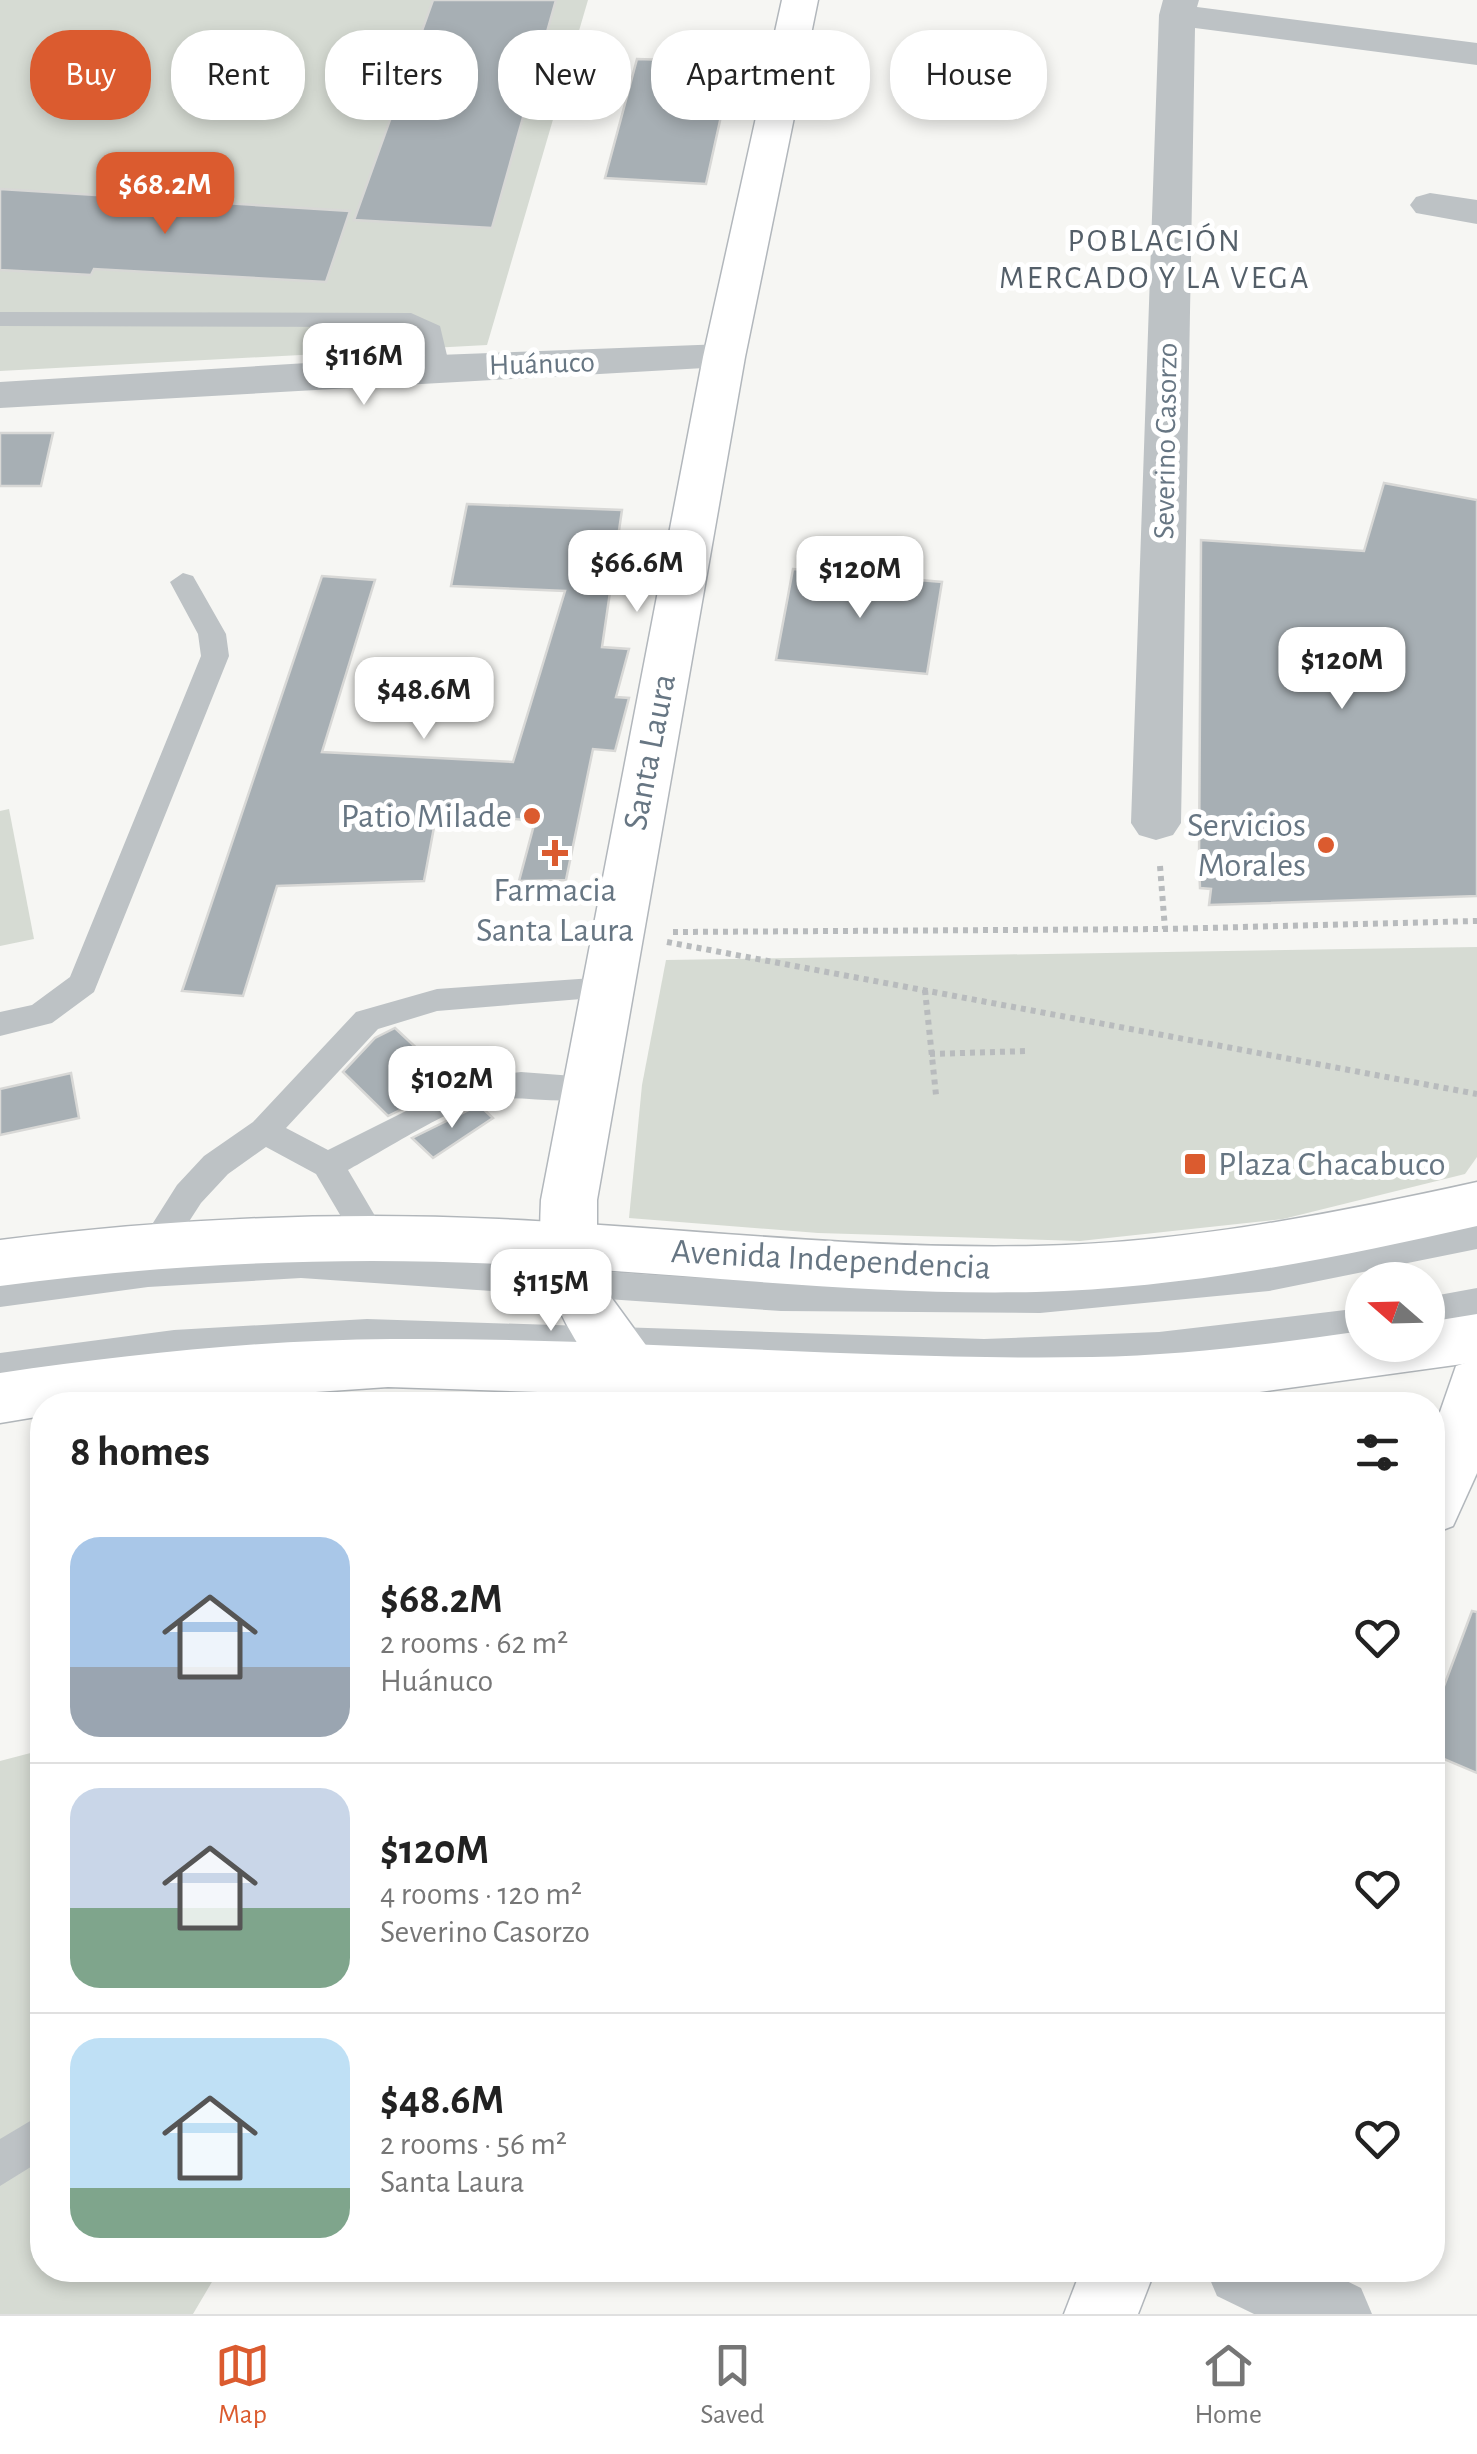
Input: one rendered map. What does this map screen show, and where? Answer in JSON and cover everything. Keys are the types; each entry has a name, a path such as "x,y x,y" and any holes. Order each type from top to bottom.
{"main road":[{"name":"Santa Laura","path":"570,1264 589,1088 606,988 724,357 800,0"},
{"name":"Avenida Independencia","path":"0,1263 156,1245 371,1238 570,1264 1036,1269 1226,1254 1477,1204"},
{"path":"570,1264 621,1355"},
{"path":"41,1392 293,1366 621,1355 811,1378 1300,1386 1477,1338"},
{"path":"1445,1478 1461,1440 1477,1383"},
{"path":"0,1398 30,1394"},
{"path":"1101,2314 1113,2282"}],"street":[{"path":"1179,7 1477,54"},
{"name":"Severino Casorzo","path":"1156,823 1179,7"},
{"path":"1430,205 1477,212"},
{"name":"Huánuco","path":"0,395 438,368 724,357"},
{"path":"1269,2282 1335,2314"}],"lane":[{"path":"0,319 411,320 431,331 438,368"},
{"path":"0,1024 41,1014 83,984 214,656 212,634 183,582"},
{"path":"156,1245 189,1194 216,1165 264,1131 367,1020 437,1000 606,988"},
{"path":"328,1165 474,1089 589,1088"},
{"path":"264,1131 328,1165 371,1238"},
{"path":"0,1292 148,1273 301,1265 570,1264 873,1300 1096,1296 1269,1278 1477,1236"},
{"path":"1445,1308 1477,1302"},
{"path":"0,1366 270,1336 411,1333 621,1355 1062,1351 1237,1339 1345,1324"},
{"path":"0,2165 30,2144"}],"path":[{"path":"1156,823 1165,929"},
{"path":"617,932 1165,929 1477,921"},
{"path":"617,932 1477,1094"},
{"path":"925,990 936,1095"},
{"path":"930,1054 1028,1051"}],"shaded area":[{"path":"0,0 588,0 579,30 498,30 498,120 553,120 487,345 0,371"},
{"path":"9,809 34,939 0,946 0,811"},
{"name":"Plaza Chacabuco","path":"1477,947 1477,1157 1465,1174 1283,1219 1080,1241 818,1233 629,1218 642,1085 666,960"},
{"path":"30,1753 30,2282 212,2282 193,2314 0,2314 0,1761"}],"building":[{"path":"433,0 556,0 548,30 498,30 498,120 522,120 492,228 354,220 390,120 478,120 478,30 422,30"},
{"path":"637,59 651,59 651,120 720,120 706,184 605,178 621,120 631,120 631,81"},
{"path":"0,189 350,211 326,282 94,269 91,275 0,270"},
{"path":"0,433 53,433 41,486 0,486"},
{"path":"1384,483 1477,500 1477,896 1209,905 1211,889 1200,888 1199,864 1201,540 1364,551"},
{"path":"467,504 622,510 602,647 629,649 616,697 629,698 615,751 593,749 566,880 519,881 535,821 437,811 424,881 277,886 243,996 182,991 322,576 375,580 322,752 513,762 565,591 451,586"},
{"path":"793,569 942,582 927,674 776,660"},
{"path":"395,1028 454,1083 388,1116 343,1072 375,1038"},
{"path":"71,1073 79,1118 0,1135 0,1089"},
{"path":"479,1105 493,1118 433,1158 412,1138"},
{"path":"1472,1611 1477,1612 1477,1773 1445,1759 1445,1683"}],"place":[{"name":"Patio Milade","path":"532,816"},
{"name":"Servicios Morales","path":"1326,845"},
{"name":"Farmacia Santa Laura","path":"555,853"},
{"name":"Plaza Chacabuco","path":"1195,1164"}],"district":[{"name":"POBLACIÓN MERCADO Y LA VEGA","path":"1155,260"}]}
